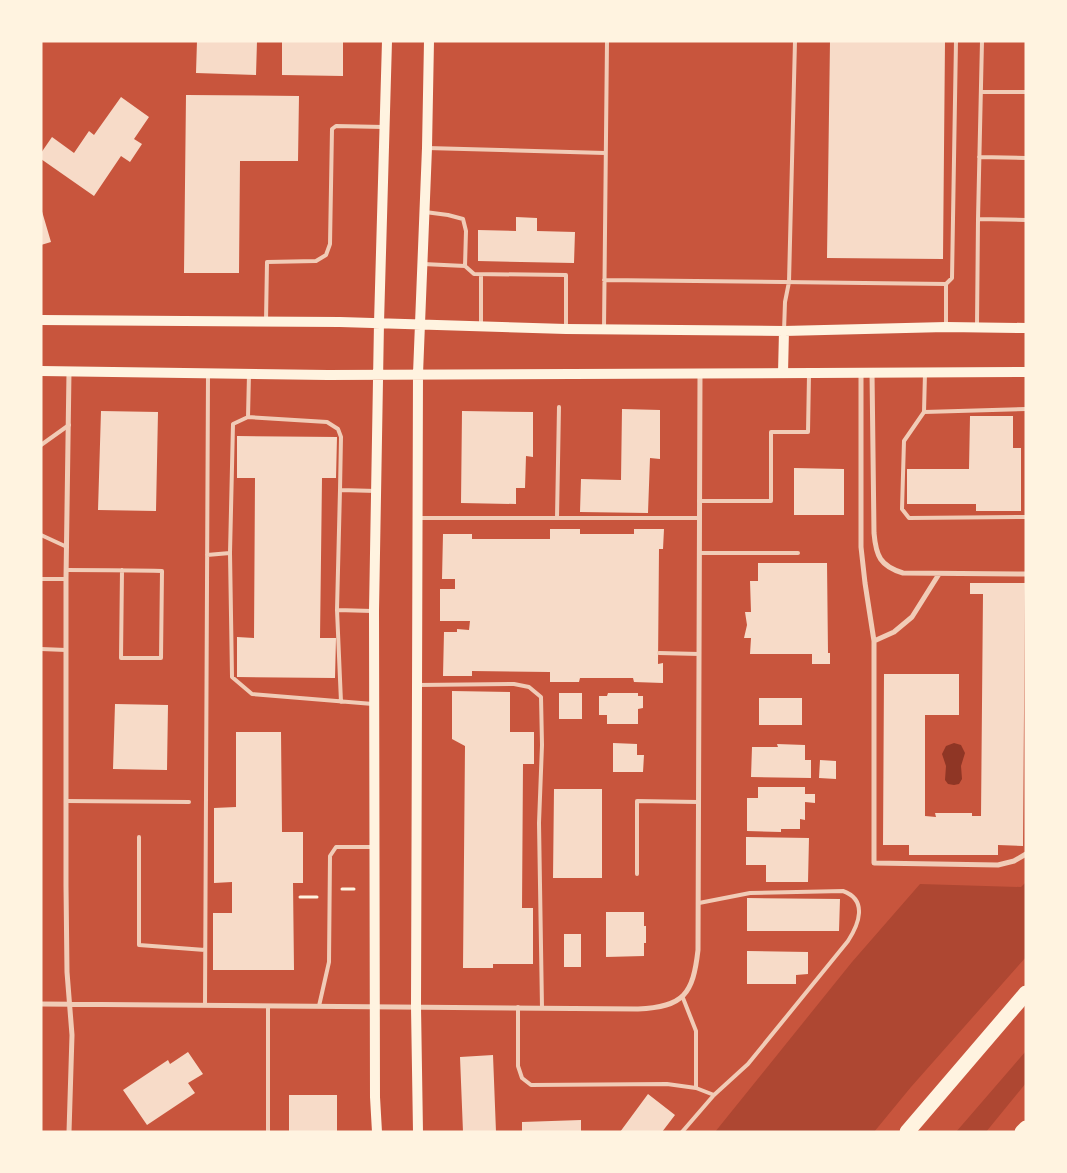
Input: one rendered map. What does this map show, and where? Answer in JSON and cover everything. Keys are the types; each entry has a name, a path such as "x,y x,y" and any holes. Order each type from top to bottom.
{"highway":[{"path":"907,1132 1026,993"},
{"path":"1022,1132 1026,1128"}],"main road":[{"path":"377,1132 374,611 379,323 387,41"},
{"path":"418,1132 416,1007 418,374 426,212 429,41"},
{"path":"41,320 266,321 566,329 1026,328"},
{"path":"783,373 784,330"},
{"path":"41,371 249,374 1026,372"}],"street":[{"path":"69,372 66,570 66,930 72,1035 69,1132"},
{"path":"861,372 861,547 874,641 874,863 998,865 1014,861 1026,854"},
{"path":"872,372 874,533 879,557 887,567 903,573 1026,574"},
{"path":"41,1004 653,1009 664,1007 683,998 692,980 697,960 699,902 700,374"},
{"path":"874,641 894,632 912,617 939,574"}],"lane":[{"path":"604,329 607,41"},
{"path":"784,330 785,302 789,282 796,41"},
{"path":"946,327 946,284 952,278 956,41"},
{"path":"977,328 982,41"},
{"path":"981,92 1026,92"},
{"path":"266,321 266,262 316,261 326,255 330,244 332,129 336,126 386,126"},
{"path":"428,148 605,153"},
{"path":"979,157 1026,158"},
{"path":"426,212 462,219 466,231 465,266"},
{"path":"978,219 1026,220"},
{"path":"423,264 465,266 474,274 482,275 566,274 566,329"},
{"path":"481,328 482,275"},
{"path":"604,280 946,284"},
{"path":"699,501 771,501 771,432 808,432 809,372"},
{"path":"925,372 924,412 904,441 902,508 909,518 1026,517"},
{"path":"205,1005 208,373"},
{"path":"248,417 249,374"},
{"path":"557,518 559,407"},
{"path":"924,412 1026,409"},
{"path":"340,702 337,610 341,438 338,429 327,422 248,417 233,424 230,553 232,677 252,694 340,702 374,705"},
{"path":"41,445 69,425"},
{"path":"340,490 376,491"},
{"path":"418,518 699,518"},
{"path":"41,535 67,547"},
{"path":"207,555 230,553"},
{"path":"699,553 798,553"},
{"path":"66,570 122,570 162,571 161,658 121,658 122,570"},
{"path":"41,579 66,579"},
{"path":"337,610 374,611"},
{"path":"41,649 66,650"},
{"path":"659,653 699,654"},
{"path":"417,685 514,684 529,687 541,697 542,1008"},
{"path":"66,801 189,802"},
{"path":"637,874 637,801 698,802"},
{"path":"139,837 139,945 205,950"},
{"path":"319,1006 329,962 330,856 336,847 375,848"},
{"path":"682,1132 714,1095 748,1064 841,949 855,929 859,912 855,898 842,891 750,893 699,902"},
{"path":"683,998 696,1031 696,1088"},
{"path":"268,1006 268,1132"},
{"path":"518,1008 518,1066 522,1078 531,1084 666,1084 696,1088 714,1095"}],"path":[{"path":"339,889 354,889"},
{"path":"300,897 320,897"}],"shaded area":[{"path":"954,743 961,745 965,753 961,766 962,779 959,784 954,785 948,784 945,780 946,766 942,754 946,746"},
{"path":"1026,882 1026,957 911,1087 874,1132 715,1132 852,962 920,884 1021,887"},
{"path":"1026,1051 1026,1083 986,1132 956,1132"}],"building":[{"path":"197,41 257,41 256,75 196,73"},
{"path":"282,41 343,41 343,76 282,75"},
{"path":"830,41 945,41 943,259 827,258"},
{"path":"186,95 299,96 298,161 240,161 239,273 184,273"},
{"path":"121,97 149,117 134,139 142,144 130,162 121,156 94,196 41,159 41,153 52,137 74,153 89,131 94,135"},
{"path":"41,208 51,242 41,245"},
{"path":"516,217 537,218 537,231 575,232 574,263 478,261 478,230 516,231"},
{"path":"622,409 660,410 660,459 650,458 648,513 580,512 581,479 621,480"},
{"path":"101,411 158,412 156,511 98,510"},
{"path":"462,411 533,412 533,457 526,456 525,488 516,488 516,504 461,503"},
{"path":"970,416 1013,416 1013,448 1021,448 1021,511 976,511 976,504 907,504 907,469 969,469"},
{"path":"237,436 337,437 336,478 322,478 320,638 336,638 335,678 237,677 237,637 254,638 255,478 237,478"},
{"path":"794,468 844,469 844,515 794,515"},
{"path":"550,529 580,529 580,534 634,534 634,529 664,529 663,549 659,549 658,664 663,663 663,683 634,682 633,678 580,678 579,682 550,682 550,672 472,671 472,676 443,676 444,632 457,632 457,629 469,630 470,621 440,621 440,589 455,589 455,579 442,579 443,534 472,534 472,539 550,539"},
{"path":"758,563 827,563 828,653 830,653 830,664 812,664 812,654 750,654 751,638 744,638 747,625 745,612 751,612 750,581 758,581"},
{"path":"970,583 1025,583 1023,846 998,845 998,855 909,855 909,845 883,845 884,674 959,674 959,715 925,715 925,816 936,817 935,813 972,813 972,816 981,816 983,594 970,594"},
{"path":"452,691 510,692 510,732 534,732 534,764 523,764 522,908 533,908 533,964 493,964 493,968 463,968 465,746 452,739"},
{"path":"559,693 582,693 582,719 559,719"},
{"path":"608,693 638,693 638,696 643,696 643,708 638,709 638,724 607,724 607,715 599,715 599,696 607,696"},
{"path":"759,698 802,698 802,725 759,725"},
{"path":"115,704 168,705 167,770 113,769"},
{"path":"236,732 281,732 282,832 303,832 303,883 293,883 294,970 213,970 213,913 232,913 232,882 214,883 214,808 236,807"},
{"path":"613,743 637,744 637,755 644,755 643,772 613,772"},
{"path":"777,744 805,745 805,760 811,760 811,778 751,777 752,747 778,747"},
{"path":"820,760 836,761 836,779 819,778"},
{"path":"758,787 805,787 805,794 815,794 815,803 805,802 805,820 800,819 800,829 781,829 781,832 747,831 747,798 758,798"},
{"path":"554,789 602,789 602,878 553,878"},
{"path":"746,837 809,838 808,882 766,882 766,865 746,865"},
{"path":"747,898 840,899 839,931 747,931"},
{"path":"606,912 644,912 646,943 644,943 644,956 606,957"},
{"path":"564,934 581,934 581,967 564,967"},
{"path":"747,951 808,952 808,974 796,975 796,984 747,984"},
{"path":"188,1052 203,1074 188,1083 195,1093 147,1125 123,1090 168,1060 170,1064"},
{"path":"493,1055 496,1132 463,1132 460,1057"},
{"path":"648,1094 675,1115 662,1132 620,1132"},
{"path":"289,1095 337,1095 337,1132 289,1132"},
{"path":"581,1120 581,1132 522,1132 522,1122"}]}
